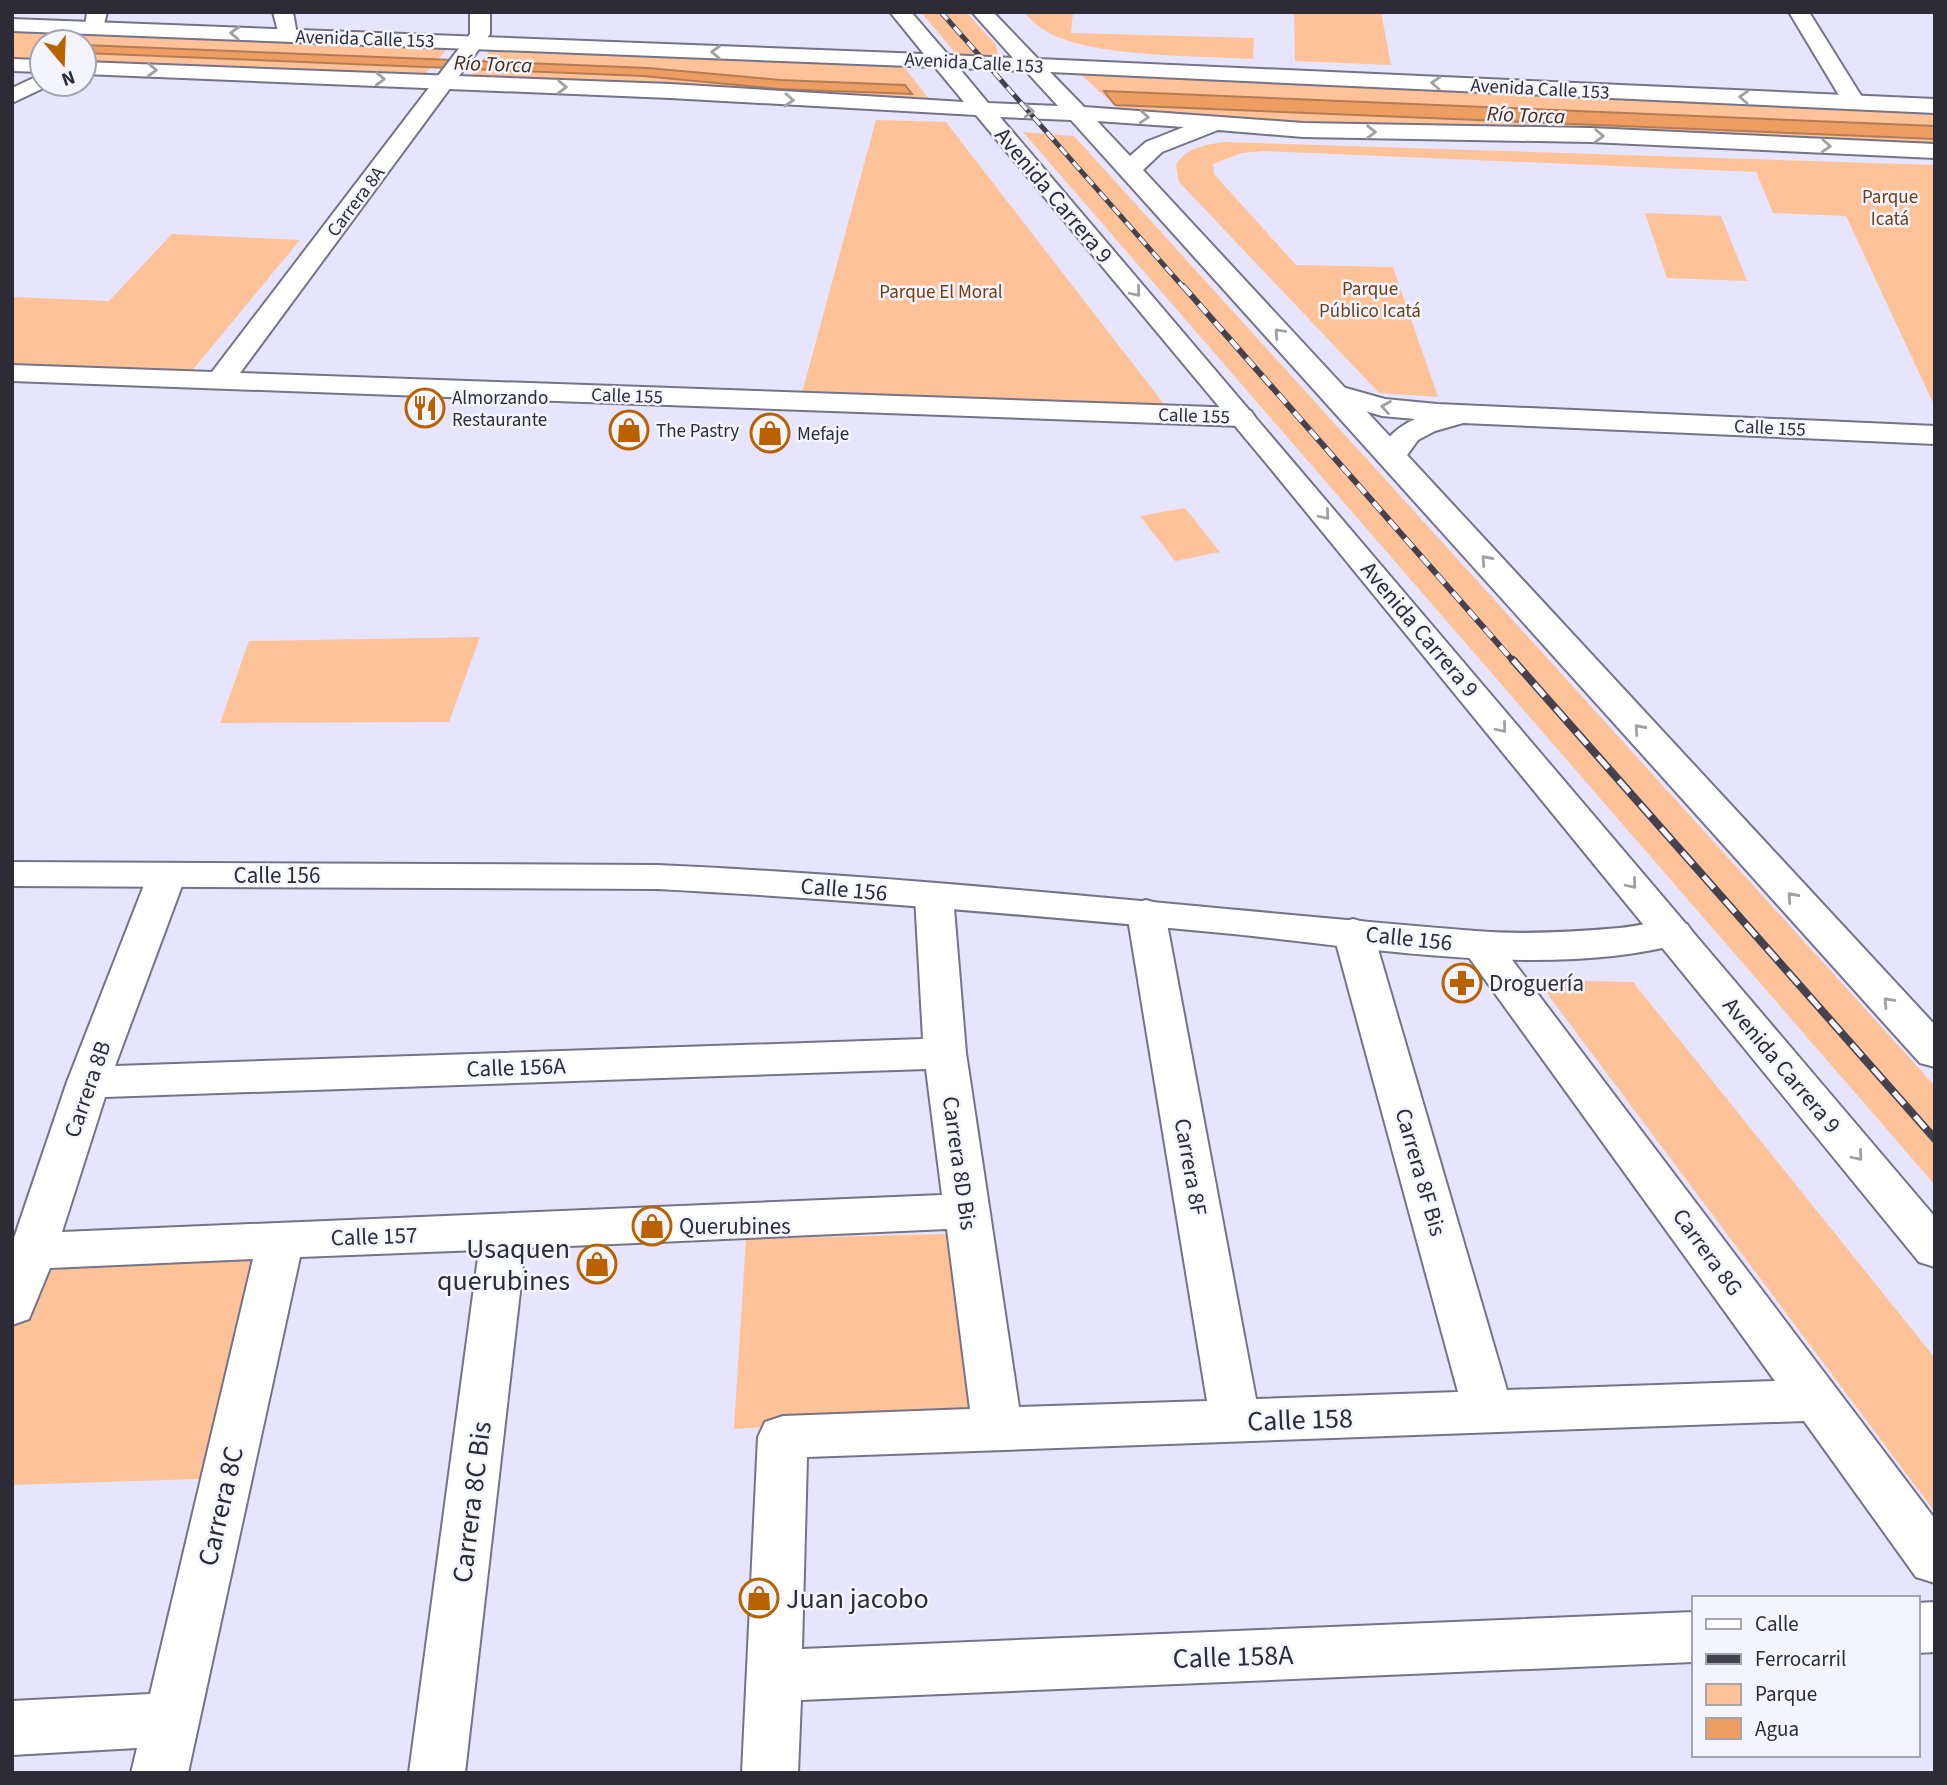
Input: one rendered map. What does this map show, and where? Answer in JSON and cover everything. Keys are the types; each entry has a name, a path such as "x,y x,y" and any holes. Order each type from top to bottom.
{"street":[{"path":"283,12 287,35"},
{"path":"1799,12 1854,102"},
{"name":"Carrera 8A","path":"435,41 467,31 481,15"},
{"name":"Carrera 8A","path":"220,380 470,49 480,34 481,15"},
{"path":"986,16 1335,393 1935,1052"},
{"path":"986,16 1030,40 1071,52 1111,61 1224,74"},
{"path":"833,56 889,39 904,18"},
{"name":"Avenida Carrera 9","path":"904,18 1241,416 1935,1249"},
{"name":"Avenida Calle 153","path":"12,24 96,20 287,35 435,41 470,49 833,56 1935,106"},
{"name":"Avenida Calle 153","path":"98,68 972,97 1303,130 1590,135 1935,151"},
{"path":"12,97 28,88"},
{"path":"1131,171 1137,159 1158,145 1222,123"},
{"name":"Calle 155","path":"12,373 1241,416"},
{"name":"Calle 155","path":"1335,393 1390,408 1479,415 1935,435"},
{"name":"Calle 155","path":"1392,456 1395,447 1412,431 1446,419 1479,415"},
{"name":"Calle 156","path":"12,874 657,877 1146,913 1480,945 1562,945 1623,941 1673,933"},
{"name":"Carrera 8B","path":"12,1306 33,1251 88,1082 167,875"},
{"name":"Carrera 8D Bis","path":"934,896 945,1053 997,1429"},
{"name":"Carrera 8F","path":"1146,913 1235,1421"},
{"name":"Carrera 8F Bis","path":"1353,932 1488,1411"},
{"name":"Carrera 8G","path":"1480,945 1935,1560"},
{"name":"Calle 156A","path":"88,1082 945,1053"},
{"name":"Calle 157","path":"33,1251 967,1211"},
{"name":"Carrera 8C Bis","path":"438,1773 504,1231"},
{"name":"Carrera 8C","path":"159,1773 281,1240"},
{"name":"Calle 158","path":"772,1676 783,1437 1817,1400"},
{"name":"Calle 158A","path":"772,1676 1692,1637"},
{"path":"770,1773 772,1676"},
{"path":"12,1728 171,1719"}],"green space":[{"path":"921,12 966,12 996,45 998,55 957,55"},
{"path":"1023,12 1073,12 1071,33 1254,38 1253,59 1150,54 1096,48 1053,35"},
{"path":"1294,12 1381,12 1391,65 1295,61"},
{"path":"12,29 28,30 28,62 12,61"},
{"path":"98,33 448,48 422,77 98,64"},
{"path":"491,48 901,63 929,99 472,75"},
{"path":"1079,73 1935,111 1935,144 1303,124 1119,109"},
{"name":"Parque El Moral","path":"876,120 946,122 1164,404 802,393"},
{"path":"1023,132 1074,136 1935,1086 1935,1185"},
{"path":"1224,142 1935,165 1935,407 1846,216 1773,213 1756,172 1264,151 1242,153 1213,164 1214,174 1296,265 1393,267 1438,397 1379,393 1179,182 1176,165 1185,154 1210,144"},
{"path":"1645,213 1721,216 1747,281 1667,278"},
{"path":"172,234 300,240 190,373 12,363 12,297 109,301"},
{"path":"1185,508 1220,552 1175,561 1140,516"},
{"path":"480,637 449,722 220,723 249,641"},
{"path":"1537,980 1633,982 1935,1358 1935,1512"},
{"path":"948,1234 976,1413 734,1429 746,1239"},
{"path":"281,1240 227,1478 12,1485 12,1306 33,1251"}],"water":[{"name":"Río Torca","path":"98,46 648,68 780,80 905,85 912,94 779,89 643,76 98,54"},
{"name":"Río Torca","path":"1104,91 1935,126 1935,139 1115,105"}],"railway":[{"path":"941,12 1184,288"},
{"path":"1183,286 1514,662"},
{"path":"1513,660 1935,1139"}],"place":[{"name":"Almorzando Restaurante","path":"425,408"},
{"name":"The Pastry","path":"629,430"},
{"name":"Mefaje","path":"770,433"},
{"name":"Droguería","path":"1462,983"},
{"name":"Querubines","path":"652,1226"},
{"name":"Usaquen querubines","path":"597,1264"},
{"name":"Juan jacobo","path":"759,1598"}],"park label":[{"name":"Parque Icatá","path":"1890,207"},
{"name":"Parque Público Icatá","path":"1370,299"}]}
